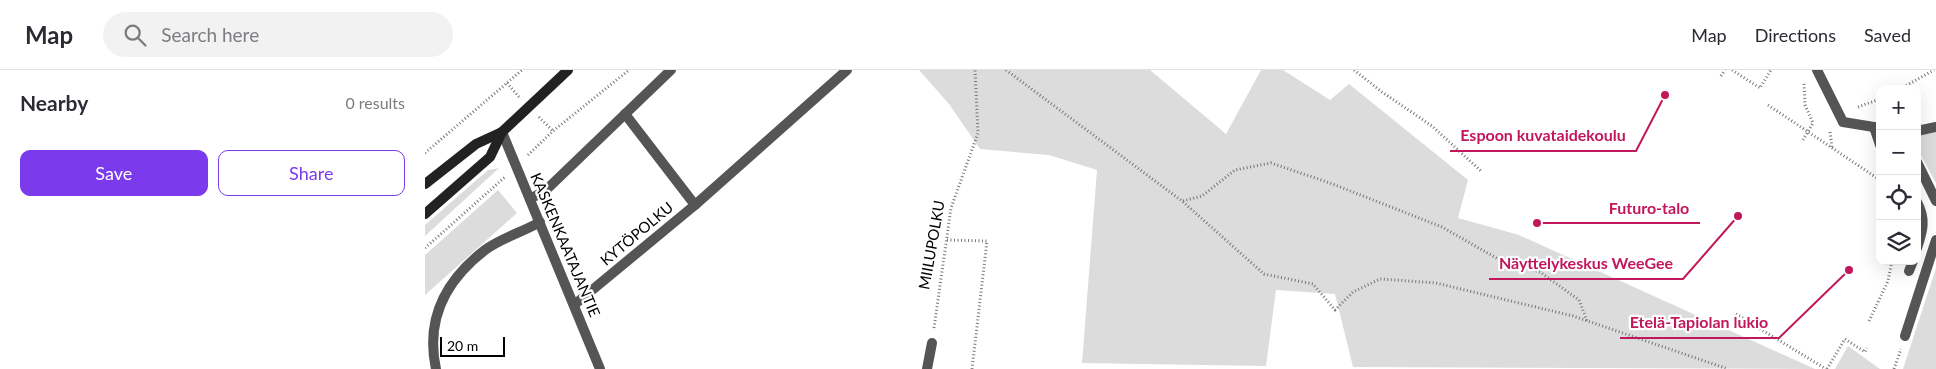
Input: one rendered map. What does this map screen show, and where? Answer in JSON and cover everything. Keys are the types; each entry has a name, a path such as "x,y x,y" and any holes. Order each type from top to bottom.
{"main road":[{"path":"425,184 476,144 501,132 568,70"},
{"path":"425,214 490,157 501,132"}],"street":[{"path":"530,199 546,190 671,70"},
{"name":"KYTÖPOLKU","path":"574,305 695,205 847,70"},
{"path":"1817,70 1843,122 1876,127"},
{"path":"625,114 695,205"},
{"path":"1921,130 1936,127"},
{"name":"KASKENKAATAJANTIE","path":"501,132 600,369"},
{"path":"1921,170 1936,201"},
{"path":"1921,212 1924,219 1924,228 1921,237"},
{"path":"436,369 433,360 431,318 450,282 486,249 540,222"},
{"path":"1905,336 1936,240"},
{"path":"927,369 932,343"}],"path":[{"path":"425,153 522,70"},
{"name":"MIILUPOLKU","path":"932,343 951,208 978,133 975,70"},
{"path":"1006,70 1182,201 1264,274 1313,284 1335,310 1353,292 1380,278 1436,283 1587,321 1728,369"},
{"path":"1354,70 1382,92 1432,126 1482,172"},
{"path":"1721,76 1725,70"},
{"path":"1732,70 1760,88 1771,70"},
{"path":"1907,85 1934,70"},
{"path":"1803,140 1813,123 1805,105 1804,83"},
{"path":"1857,107 1876,100"},
{"path":"1852,101 1857,107 1865,111"},
{"path":"1767,105 1876,177"},
{"path":"1182,201 1202,196 1235,170 1271,163 1433,224 1498,259 1541,272 1579,300 1587,321"},
{"path":"946,240 987,241 971,369"},
{"path":"1869,321 1888,281 1891,265"},
{"path":"1736,314 1826,369 1845,339 1865,352 1867,348"}],"shaded area":[{"path":"919,70 1150,70 1226,134 1261,70 1283,70 1330,100 1349,84 1468,180 1458,218 1519,235 1815,369 1353,367 1335,294 1276,290 1266,366 1082,363 1097,170 1049,155 980,149 949,104"},
{"path":"1936,132 1936,183 1921,155 1921,135"},
{"path":"499,168 425,236 425,225 488,170"},
{"path":"498,190 517,213 425,295 425,255"},
{"path":"1936,268 1936,369 1903,369"},
{"path":"1848,346 1880,369 1835,369"}],"place":[{"name":"Espoon kuvataidekoulu","path":"1665,95"},
{"name":"Näyttelykeskus WeeGee","path":"1738,216"},
{"name":"Futuro-talo","path":"1537,223"},
{"name":"Etelä-Tapiolan lukio","path":"1849,270"}]}
